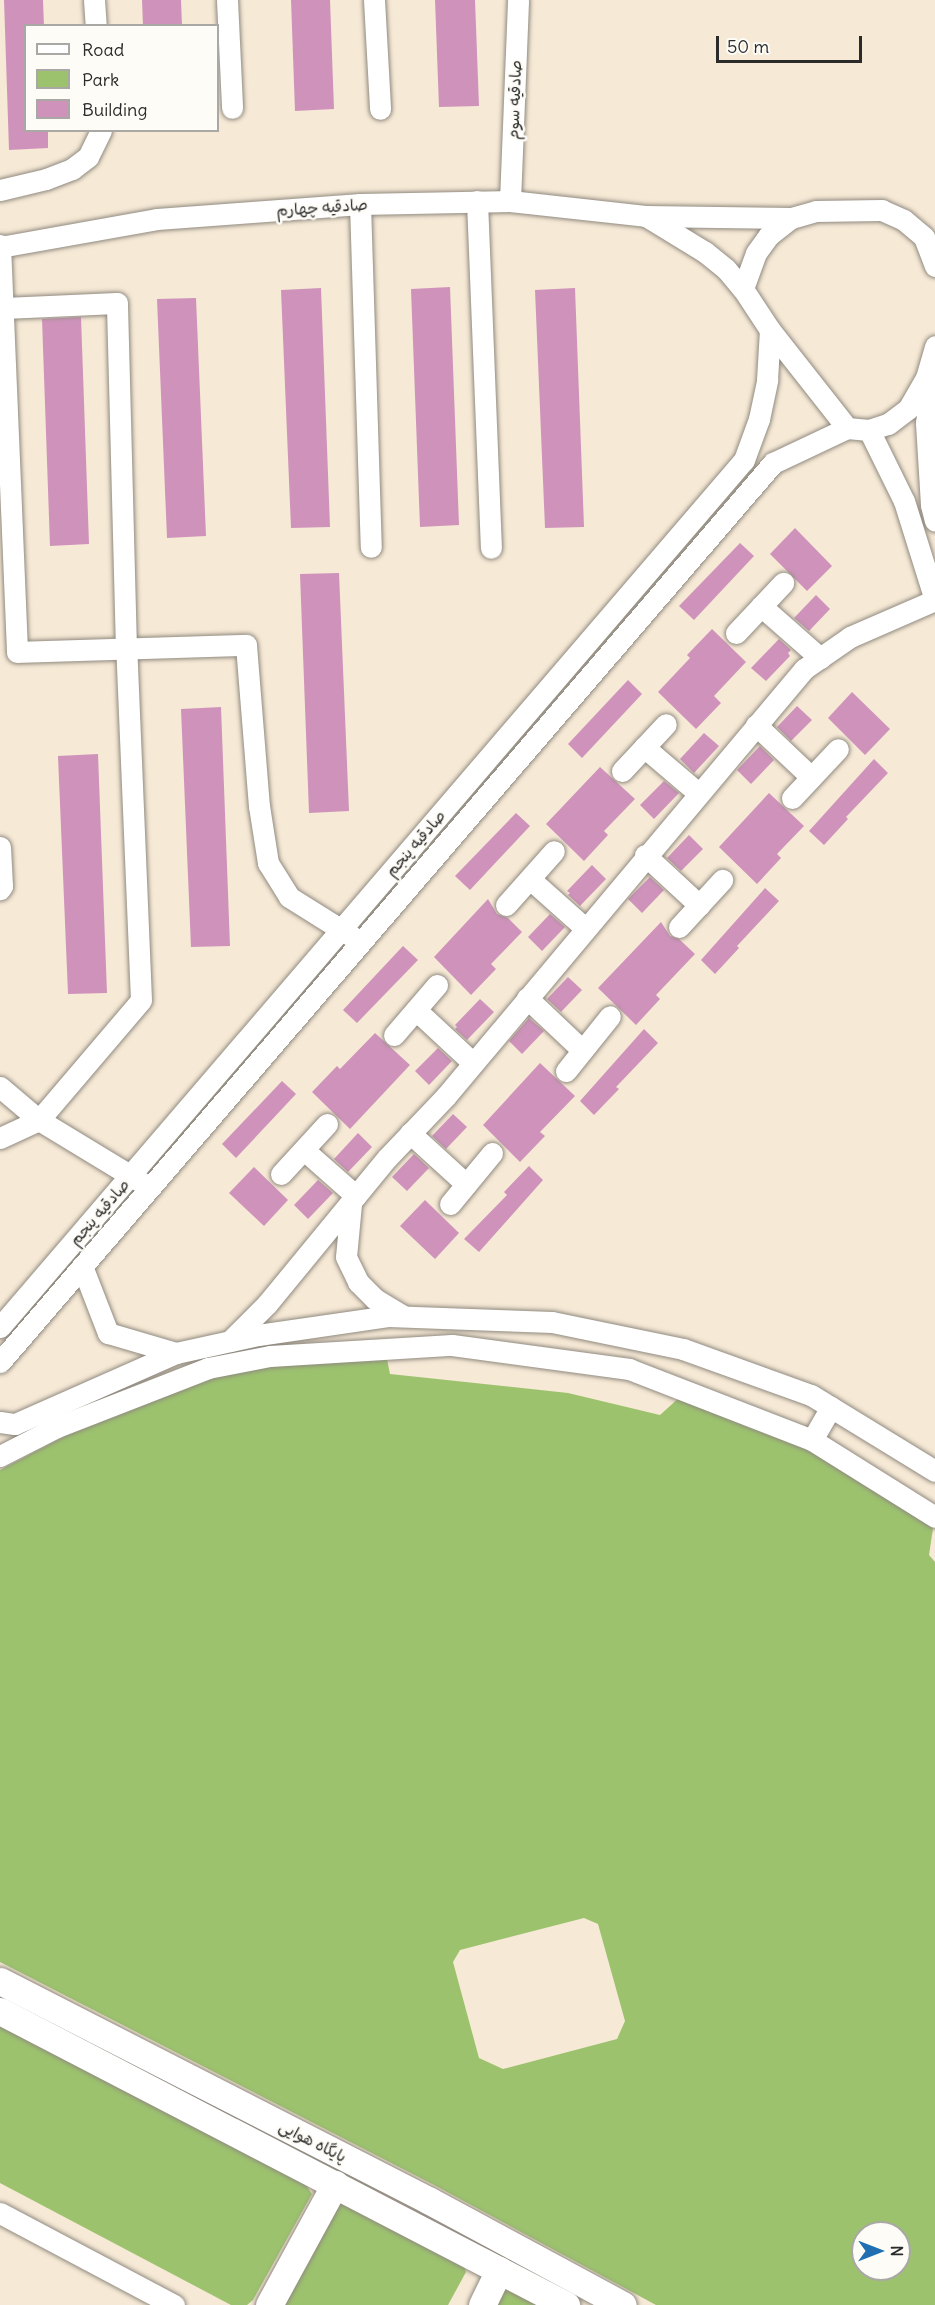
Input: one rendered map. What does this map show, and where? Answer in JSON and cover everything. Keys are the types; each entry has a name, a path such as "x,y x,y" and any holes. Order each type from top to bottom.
{"main road":[{"name":"پایگاه هوایی","path":"0,1981 418,2195 623,2305"},
{"name":"پایگاه هوایی","path":"0,2011 566,2305"},
{"path":"51,2038 65,2014"},
{"path":"269,2305 334,2184"},
{"path":"482,2305 499,2270"}],"street":[{"path":"94,0 96,24"},
{"path":"227,0 232,108"},
{"path":"374,0 380,109"},
{"name":"صادقیه سوم","path":"510,201 518,0"},
{"path":"0,190 46,179 72,169 88,157 100,132"},
{"path":"477,201 490,548"},
{"name":"صادقیه چهارم","path":"0,246 157,219 360,204 510,201 645,216 791,218"},
{"path":"360,204 371,547"},
{"path":"743,290 756,253 769,235 791,218 816,211 882,210 904,220 924,237 935,266"},
{"path":"645,216 705,252 726,269 770,330 847,428 869,430 888,424 908,409 927,378 935,346"},
{"path":"0,246 17,652 246,645 259,806 268,863 289,897 342,928 361,943"},
{"path":"0,1138 39,1120 141,1000 126,649 117,303 3,308"},
{"name":"صادقیه پنجم","path":"0,1327 744,460 759,419 767,380 770,330"},
{"path":"908,513 933,513 926,423 935,352"},
{"name":"صادقیه پنجم","path":"0,1362 773,463 847,428"},
{"path":"230,1341 267,1304 410,1133 473,1063 645,855 804,669 850,637 935,600 908,513 869,430"},
{"path":"744,460 763,475"},
{"path":"736,633 783,583"},
{"path":"761,606 820,658"},
{"path":"622,771 666,724"},
{"path":"756,725 811,777"},
{"path":"644,747 698,793"},
{"path":"792,798 838,749"},
{"path":"0,847 2,886 0,889"},
{"path":"506,906 554,851"},
{"path":"645,855 699,905"},
{"path":"530,879 585,928"},
{"path":"679,927 722,880"},
{"path":"394,1035 437,986"},
{"path":"527,998 582,1050"},
{"path":"416,1010 473,1063"},
{"path":"566,1071 610,1016"},
{"path":"0,1087 39,1120 150,1187"},
{"path":"281,1174 327,1124"},
{"path":"410,1133 466,1184"},
{"path":"304,1150 353,1200"},
{"path":"450,1204 492,1153"},
{"path":"353,1200 346,1257 358,1282 366,1291 404,1316"},
{"path":"82,1266 108,1333 176,1353"},
{"path":"0,1422 15,1424 176,1353 230,1341 376,1317 552,1322 683,1349 811,1395 935,1471"},
{"path":"0,1456 57,1427 208,1368 270,1356 452,1345 629,1369 812,1440 935,1517"},
{"path":"812,1440 831,1407"},
{"path":"0,2213 174,2305"}],"green space":[{"path":"386,1354 390,1374 568,1393 660,1415 681,1396 818,1452 934,1522 929,1555 935,1562 935,2305 656,2305 436,2186 0,1962 0,1470 84,1426 209,1372","holes":["584,1918 598,1924 625,2021 617,2039 503,2069 479,2058 453,1962 460,1950"]},
{"path":"0,2023 301,2178 312,2194 253,2300 247,2305 231,2305 0,2183"},
{"path":"343,2200 462,2261 466,2272 448,2305 282,2305 334,2209"},
{"path":"502,2283 543,2305 476,2305"}],"building":[{"path":"4,0 43,0 44,24 24,24 24,132 48,132 48,148 9,150"},
{"path":"142,0 181,0 182,24 143,24"},
{"path":"291,0 330,0 334,109 295,111"},
{"path":"435,0 475,0 479,106 439,107"},
{"path":"450,287 459,525 420,527 411,289"},
{"path":"321,288 330,527 291,528 281,290"},
{"path":"575,288 584,527 545,528 535,290"},
{"path":"196,298 206,536 167,538 157,299"},
{"path":"81,317 89,544 50,546 42,319"},
{"path":"795,528 832,566 807,591 770,554"},
{"path":"740,543 754,556 694,620 679,606"},
{"path":"339,573 349,811 309,813 300,574"},
{"path":"816,595 830,609 809,631 794,618"},
{"path":"712,629 746,662 714,696 721,703 696,729 658,692 690,658 687,655"},
{"path":"779,639 791,650 788,653 790,656 766,681 751,668"},
{"path":"628,680 642,694 582,758 568,744"},
{"path":"852,692 890,729 865,755 828,718"},
{"path":"797,706 812,720 791,741 777,727"},
{"path":"221,707 230,946 191,947 181,709"},
{"path":"704,733 719,746 694,773 680,759"},
{"path":"760,746 774,760 751,784 737,770"},
{"path":"98,754 107,993 68,994 58,756"},
{"path":"874,759 888,773 846,817 848,819 824,845 809,831"},
{"path":"600,767 635,799 604,831 608,835 584,861 546,824"},
{"path":"664,781 679,793 654,819 640,805"},
{"path":"769,793 804,826 777,854 781,858 757,884 719,847"},
{"path":"516,813 530,826 470,890 455,876"},
{"path":"689,835 703,849 681,871 667,858"},
{"path":"592,865 606,879 580,906 568,895 570,893 567,891"},
{"path":"650,877 664,890 642,913 628,899"},
{"path":"765,888 779,901 737,946 739,948 715,974 701,960"},
{"path":"488,899 497,914 508,918 522,932 491,964 496,969 471,995 434,957"},
{"path":"550,914 565,927 542,951 528,937"},
{"path":"661,922 670,936 679,939 695,954 656,995 660,999 636,1025 598,988"},
{"path":"403,946 418,960 357,1023 343,1010"},
{"path":"568,977 582,990 561,1012 547,999"},
{"path":"480,999 494,1012 467,1040 455,1029 457,1027 455,1025"},
{"path":"529,1018 544,1031 522,1054 509,1041"},
{"path":"644,1029 658,1043 616,1087 619,1089 594,1115 580,1101"},
{"path":"375,1033 410,1065 350,1129 312,1092 337,1066 340,1069"},
{"path":"438,1048 452,1061 429,1085 415,1071"},
{"path":"540,1063 575,1096 540,1132 545,1136 520,1162 483,1125"},
{"path":"282,1081 296,1094 236,1158 222,1144"},
{"path":"453,1114 467,1127 446,1149 432,1136"},
{"path":"358,1133 372,1147 348,1172 334,1159"},
{"path":"414,1154 429,1168 407,1191 392,1177"},
{"path":"529,1166 543,1180 479,1252 464,1239 507,1195 504,1192"},
{"path":"254,1167 288,1200 264,1226 229,1193"},
{"path":"318,1180 333,1193 308,1219 294,1205"},
{"path":"425,1200 459,1233 435,1259 400,1226"}]}
